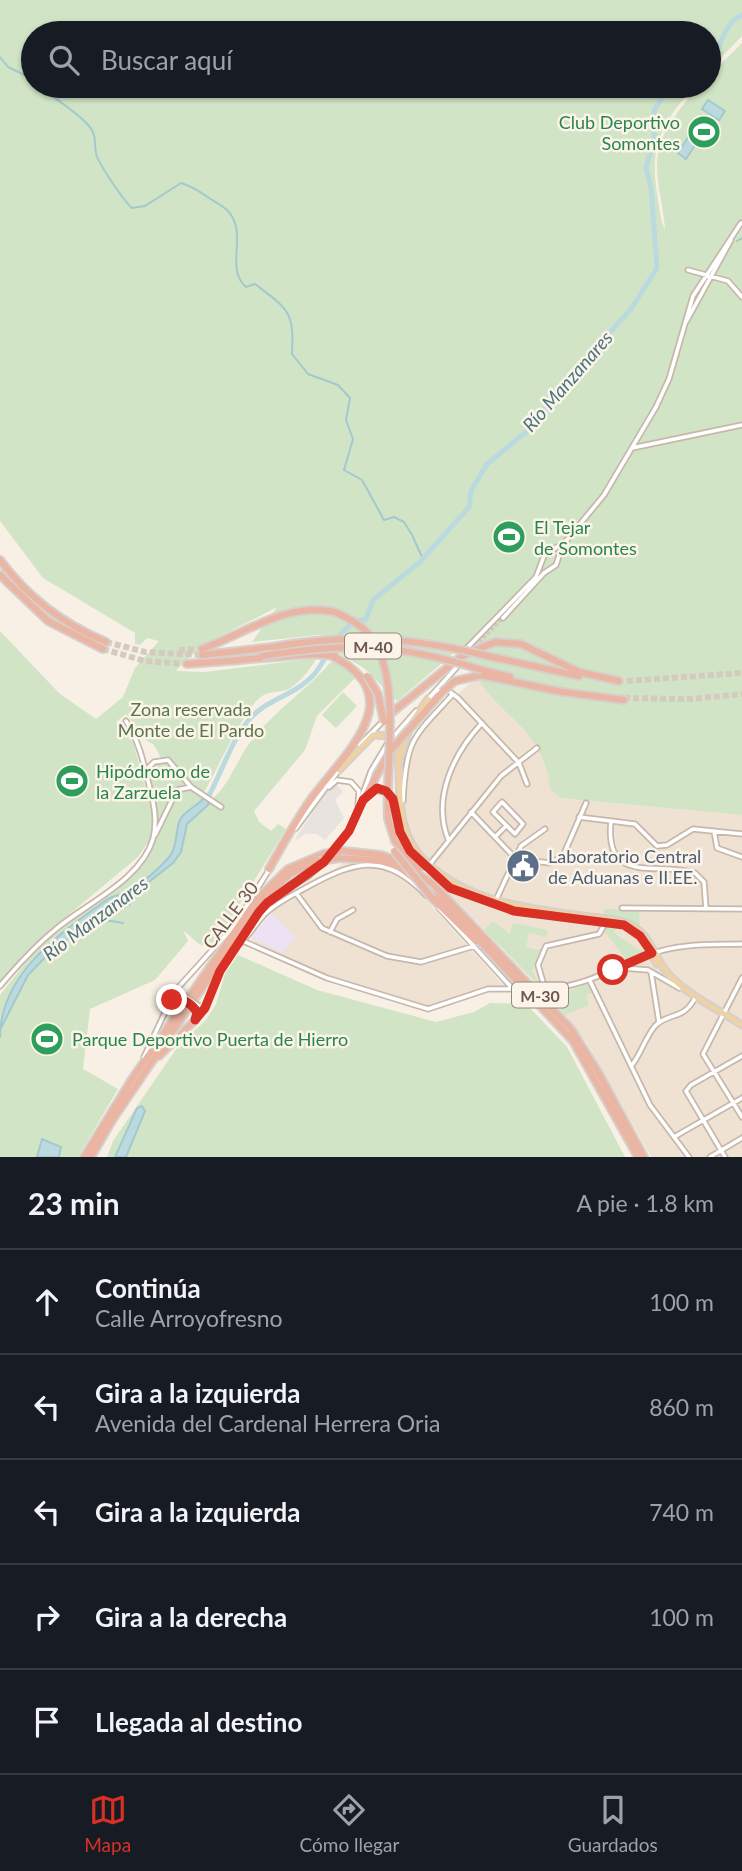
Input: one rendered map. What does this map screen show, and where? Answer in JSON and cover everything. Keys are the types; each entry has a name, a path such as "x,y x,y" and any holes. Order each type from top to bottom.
{"highway":[{"path":"0,560 21,586 53,615 105,644 48,621 0,575"},
{"name":"M-40","path":"387,819 388,698 384,670 370,635 335,612 314,609 289,612 202,652 273,647 324,639 386,638 437,644 492,657 548,671 623,681 579,672 521,644 495,642 462,656 390,714"},
{"name":"M-40","path":"187,664 263,658 327,646 363,646 410,650 545,686 624,699 562,692 481,675 455,681 390,751 361,802"},
{"path":"263,658 312,654 332,656 358,668 378,694 385,725 387,819 394,851 432,898 523,988"},
{"path":"269,869 303,812 358,740 369,718 370,702 362,678 348,664 332,656"},
{"path":"387,819 400,850 430,881"},
{"name":"CALLE 30","path":"341,854 381,861 410,874 438,896 573,1041 602,1089 636,1157"},
{"name":"CALLE 30","path":"83,1157 139,1068 258,898 280,875 321,858 341,854 390,859 430,881 570,1029 598,1072 644,1157"},
{"name":"CALLE 30","path":"90,1157 134,1087 253,918 261,901 283,878 321,858"},
{"path":"253,918 267,903"},
{"path":"229,936 234,926"},
{"path":"134,1087 195,1020"},
{"path":"139,1068 144,1058"}],"main road":[{"path":"399,788 400,755 406,733 428,699"},
{"path":"339,770 370,737 386,734 396,745 405,834 414,850 454,886 526,909 624,922 644,934 654,954 655,970 679,988 742,1026"},
{"path":"361,802 371,790 379,788 391,796 400,832 408,847 450,888 514,911 606,922 635,931 654,954"},
{"path":"655,970 722,1014"}],"street":[{"path":"693,296 741,222"},
{"path":"688,270 728,281 742,297"},
{"path":"503,618 549,568 556,565 554,556 604,495 665,389 693,296 701,280 696,272"},
{"path":"680,337 708,274"},
{"path":"632,448 742,425"},
{"path":"144,1058 170,1002 183,982 201,966 234,926 269,869 339,770 390,714 486,631 544,564 544,556 554,556"},
{"path":"544,564 549,568"},
{"path":"267,903 316,871 342,841 361,802 371,771 389,741 457,667"},
{"path":"449,676 453,694"},
{"path":"436,691 446,689 482,723 519,763 527,784"},
{"path":"403,801 405,764 414,737 453,694"},
{"path":"125,721 134,733 145,771 156,818 153,840"},
{"path":"448,840 443,821 446,783 461,747 482,723"},
{"path":"429,865 501,776 537,748"},
{"path":"145,771 154,762 168,760 191,787 220,807"},
{"path":"0,986 25,957 55,929 130,874 153,840 181,777"},
{"path":"318,797 337,780 351,782 360,797 354,817"},
{"path":"177,790 191,787"},
{"path":"502,802 523,825 515,834 506,826 493,812 502,802"},
{"path":"471,812 516,859 550,863 559,859 586,803"},
{"path":"579,817 635,824 657,846 667,845 688,830 742,834"},
{"path":"611,821 609,841 614,854 639,870 695,873 704,882 706,909"},
{"path":"495,837 506,826"},
{"path":"496,900 521,846 545,829"},
{"path":"714,831 717,848 742,857"},
{"path":"238,945 270,909 339,869 356,865 395,871 413,881 508,987"},
{"path":"296,893 313,919 329,932 387,956 421,961 474,946"},
{"path":"622,908 742,909"},
{"path":"329,932 337,919 353,910"},
{"path":"249,933 253,918"},
{"path":"195,1020 210,998 220,971 253,918"},
{"path":"606,922 599,934 546,946 538,965 544,989 567,988 631,965 639,959 692,945 742,944"},
{"path":"244,940 360,989 428,1009 488,989 523,988"},
{"path":"654,954 659,1023"},
{"path":"639,959 639,968"},
{"path":"631,965 655,970"},
{"path":"742,978 703,1054 742,1117"},
{"path":"590,981 650,1105 689,1157"},
{"path":"183,982 180,989 182,997 198,1008"},
{"path":"170,1002 182,997"},
{"path":"195,1020 198,1008 210,998"},
{"path":"632,1065 659,1023 686,1012 695,998"},
{"path":"628,1057 639,1054"},
{"path":"725,1157 687,1096 688,1088 742,1056"},
{"path":"674,1138 742,1098"},
{"path":"710,1157 742,1138"}],"shaded area":[{"path":"476,677 538,746 549,772 550,789 560,798 742,815 742,1157 651,1157 587,1043 560,1009 447,891 448,879 418,851 404,821 402,797 404,758 409,740 449,695 457,695"},
{"path":"336,784 343,792 335,800 344,818 325,840 317,834 306,834 294,841 322,797"},
{"path":"343,863 380,868 411,883 504,986 486,987 431,1008 327,976 253,941 251,938 277,907 313,887"},
{"path":"271,914 296,937 282,953 251,937"}],"green space":[{"name":"Zona reservada Monte de El Pardo","path":"0,0 742,0 742,36 721,58 721,21 21,21 21,98 684,98 667,123 657,147 655,176 665,230 657,166 665,132 689,98 721,98 721,64 742,43 742,815 560,798 550,789 547,770 532,740 487,692 474,674 461,647 397,701 364,668 340,654 348,639 318,635 252,642 277,607 197,651 176,671 205,672 317,658 294,686 264,695 255,703 204,792 212,799 223,787 260,730 332,661 335,659 358,675 317,716 305,750 254,811 259,822 271,831 278,824 286,829 215,944 210,948 199,944 183,930 188,941 155,980 90,1009 83,1069 118,1089 78,1157 0,1157 0,995 31,956 58,931 141,867 162,824 157,821 146,768 161,758 154,745 139,736 139,730 126,714 116,722 129,735 134,745 153,817 150,839 138,857 43,936 0,983 0,631 60,694 96,719 123,697 135,668 159,641 147,638 140,645 135,644 135,633 43,578 0,521"},
{"path":"343,692 357,706 336,728 322,715"},
{"path":"604,909 639,910 640,927 604,916"},
{"path":"493,921 510,934 513,923 548,930 546,937 529,933 526,947 538,950 542,948 532,971 541,987 484,930"},
{"path":"607,924 617,926 614,933 639,950 643,949 643,955 627,961 605,932"},
{"path":"238,955 317,990 436,1022 474,1012 490,1003 526,1004 567,1047 625,1157 107,1157 113,1141 179,1045 206,1020 216,1004 225,974"},
{"path":"589,984 593,992 586,995 589,1005 565,1015 552,1001 560,994"}],"water":[{"path":"708,100 725,111 719,120 702,109"},
{"path":"689,136 697,142 686,159 678,153"},
{"path":"203,799 209,804 187,824 181,852 173,863 145,885 130,904 56,946 28,975 1,1028 10,994 35,958 51,942 108,899 130,891 146,879 173,852 178,824 182,817"},
{"path":"142,1106 145,1111 126,1157 115,1157 137,1108"},
{"path":"42,1139 61,1147 59,1157 37,1157"}],"waterway":[{"name":"Río Manzanares","path":"721,43 730,25 742,15"},
{"path":"0,57 8,67 21,73"},
{"path":"54,98 92,129 96,153 101,164 132,208 145,206 181,183 199,191 228,211 237,230 236,261 240,279 246,287 255,284 282,306 292,329 292,354 308,374 338,385 350,398 346,420 353,439 344,470 362,480 384,520 394,517 404,522 423,559"},
{"name":"Río Manzanares","path":"206,801 248,721 255,713 308,680 343,632 357,621 366,619 373,600 420,562 469,507 471,491 487,464 531,428 542,416 550,398 631,309 657,268 651,188 646,168 654,139 654,110 662,98"},
{"path":"737,241 742,238"},
{"path":"99,919 123,923"}],"tunnel":[{"path":"472,650 503,618"},
{"path":"106,642 145,652 202,655"},
{"path":"103,649 145,661 187,664"},
{"path":"179,650 202,649"},
{"path":"627,681 742,673"},
{"path":"624,698 691,699 742,694"}],"place":[{"name":"Club Deportivo Somontes","path":"704,132"},
{"name":"El Tejar de Somontes","path":"509,537"},
{"name":"Hipódromo de la Zarzuela","path":"72,781"},
{"name":"Laboratorio Central de Aduanas e II.EE.","path":"523,866"},
{"name":"Parque Deportivo Puerta de Hierro","path":"47,1039"}],"route":[{"path":"172,1000 177,998 194,1007 197,1010 195,1020 205,1008 220,971 259,912 267,903 316,871 349,831 363,800 369,792 377,788 386,791 393,799 400,832 410,851 450,888 514,911 624,925 638,934 652,953 613,970"}]}
